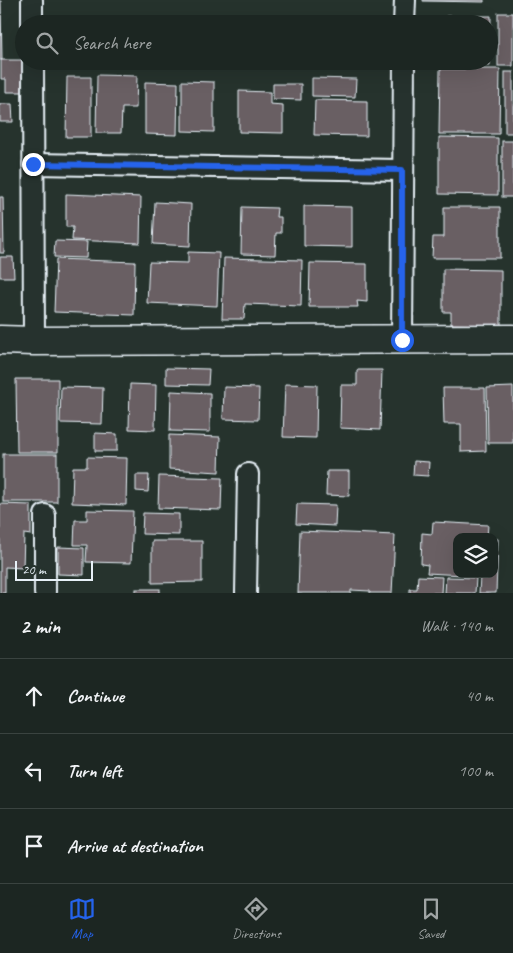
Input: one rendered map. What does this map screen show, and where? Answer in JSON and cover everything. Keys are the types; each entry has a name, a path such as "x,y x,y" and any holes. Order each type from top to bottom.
{"street":[{"path":"32,0 32,15"},
{"path":"404,15 405,0"},
{"path":"33,70 34,341"},
{"path":"402,340 404,70"},
{"path":"33,164 402,170"},
{"path":"0,340 513,339"},
{"path":"246,593 248,474"},
{"path":"45,516 45,593"}],"building":[{"path":"484,0 484,2 423,1"},
{"path":"1,1 2,60 0,60"},
{"path":"498,13 513,13 513,66 498,66"},
{"path":"1,60 15,60 15,70 23,70 24,92 6,92 6,79 1,79"},
{"path":"500,69 499,134 439,134 440,70"},
{"path":"505,72 513,72 513,133 505,133"},
{"path":"97,75 137,76 136,108 122,108 121,133 96,133"},
{"path":"67,77 91,77 91,137 66,137"},
{"path":"312,78 356,79 355,97 312,96"},
{"path":"182,81 214,82 214,132 182,131"},
{"path":"145,82 178,83 177,135 145,134"},
{"path":"273,84 301,84 301,100 273,99"},
{"path":"239,91 270,92 270,104 283,105 283,133 239,132"},
{"path":"315,100 367,101 367,136 314,135"},
{"path":"0,104 12,104 13,122 0,122"},
{"path":"439,137 498,138 498,195 439,194"},
{"path":"502,141 513,141 513,197 502,197"},
{"path":"66,194 141,197 140,243 72,240 73,227 66,227"},
{"path":"0,197 3,197 4,253 0,253"},
{"path":"155,202 191,204 190,246 153,244"},
{"path":"304,206 352,207 352,247 304,246"},
{"path":"242,207 277,208 276,217 281,217 281,233 276,233 275,255 241,254"},
{"path":"444,207 500,207 500,258 432,258 433,237 444,237"},
{"path":"55,241 87,242 86,258 54,257"},
{"path":"188,252 219,253 217,306 147,303 149,262 188,263"},
{"path":"0,257 13,257 14,277 0,277"},
{"path":"224,258 302,260 301,306 245,304 244,319 222,319"},
{"path":"56,259 135,262 134,315 54,312"},
{"path":"310,263 367,264 367,302 357,301 358,307 309,307"},
{"path":"443,269 501,270 501,325 451,324 451,312 443,312"},
{"path":"166,368 209,369 208,385 166,384"},
{"path":"357,370 382,370 380,430 340,428 341,385 357,385"},
{"path":"16,379 58,379 58,452 17,452"},
{"path":"130,384 156,385 155,430 129,429"},
{"path":"285,384 317,385 316,438 283,437"},
{"path":"61,387 103,388 102,424 60,423"},
{"path":"224,387 259,388 258,420 223,419"},
{"path":"513,387 513,443 488,443 487,388"},
{"path":"443,388 485,388 486,451 461,452 461,424 444,424"},
{"path":"171,391 210,393 210,432 170,431"},
{"path":"95,433 117,434 117,451 95,451"},
{"path":"169,435 220,437 219,472 169,469"},
{"path":"3,454 57,454 57,502 3,502"},
{"path":"87,457 127,458 126,505 72,503 73,467 87,467"},
{"path":"414,461 429,462 428,476 413,475"},
{"path":"327,471 349,471 349,496 326,495"},
{"path":"136,475 149,475 148,492 136,491"},
{"path":"159,476 222,478 221,510 158,508"},
{"path":"0,504 31,505 31,535 24,534 23,568 5,567 5,593 0,593"},
{"path":"297,504 336,505 335,526 296,524"},
{"path":"87,510 133,511 131,563 86,562 87,545 74,545 75,520 87,520"},
{"path":"143,513 179,514 179,535 142,534"},
{"path":"433,522 488,525 487,533 453,533 453,574 427,573 428,565 421,564 422,533 432,534"},
{"path":"300,531 395,535 392,593 370,593 370,591 351,590 351,593 298,593"},
{"path":"152,541 202,541 202,582 152,583"},
{"path":"58,547 84,548 84,575 58,574"},
{"path":"418,576 442,577 441,593 410,593 410,589 417,589"},
{"path":"446,577 476,578 475,593 445,593"},
{"path":"480,578 497,578 496,593 479,593"},
{"path":"136,589 160,589 160,593 136,593"}],"route":[{"path":"33,164 402,170 402,340"}]}
